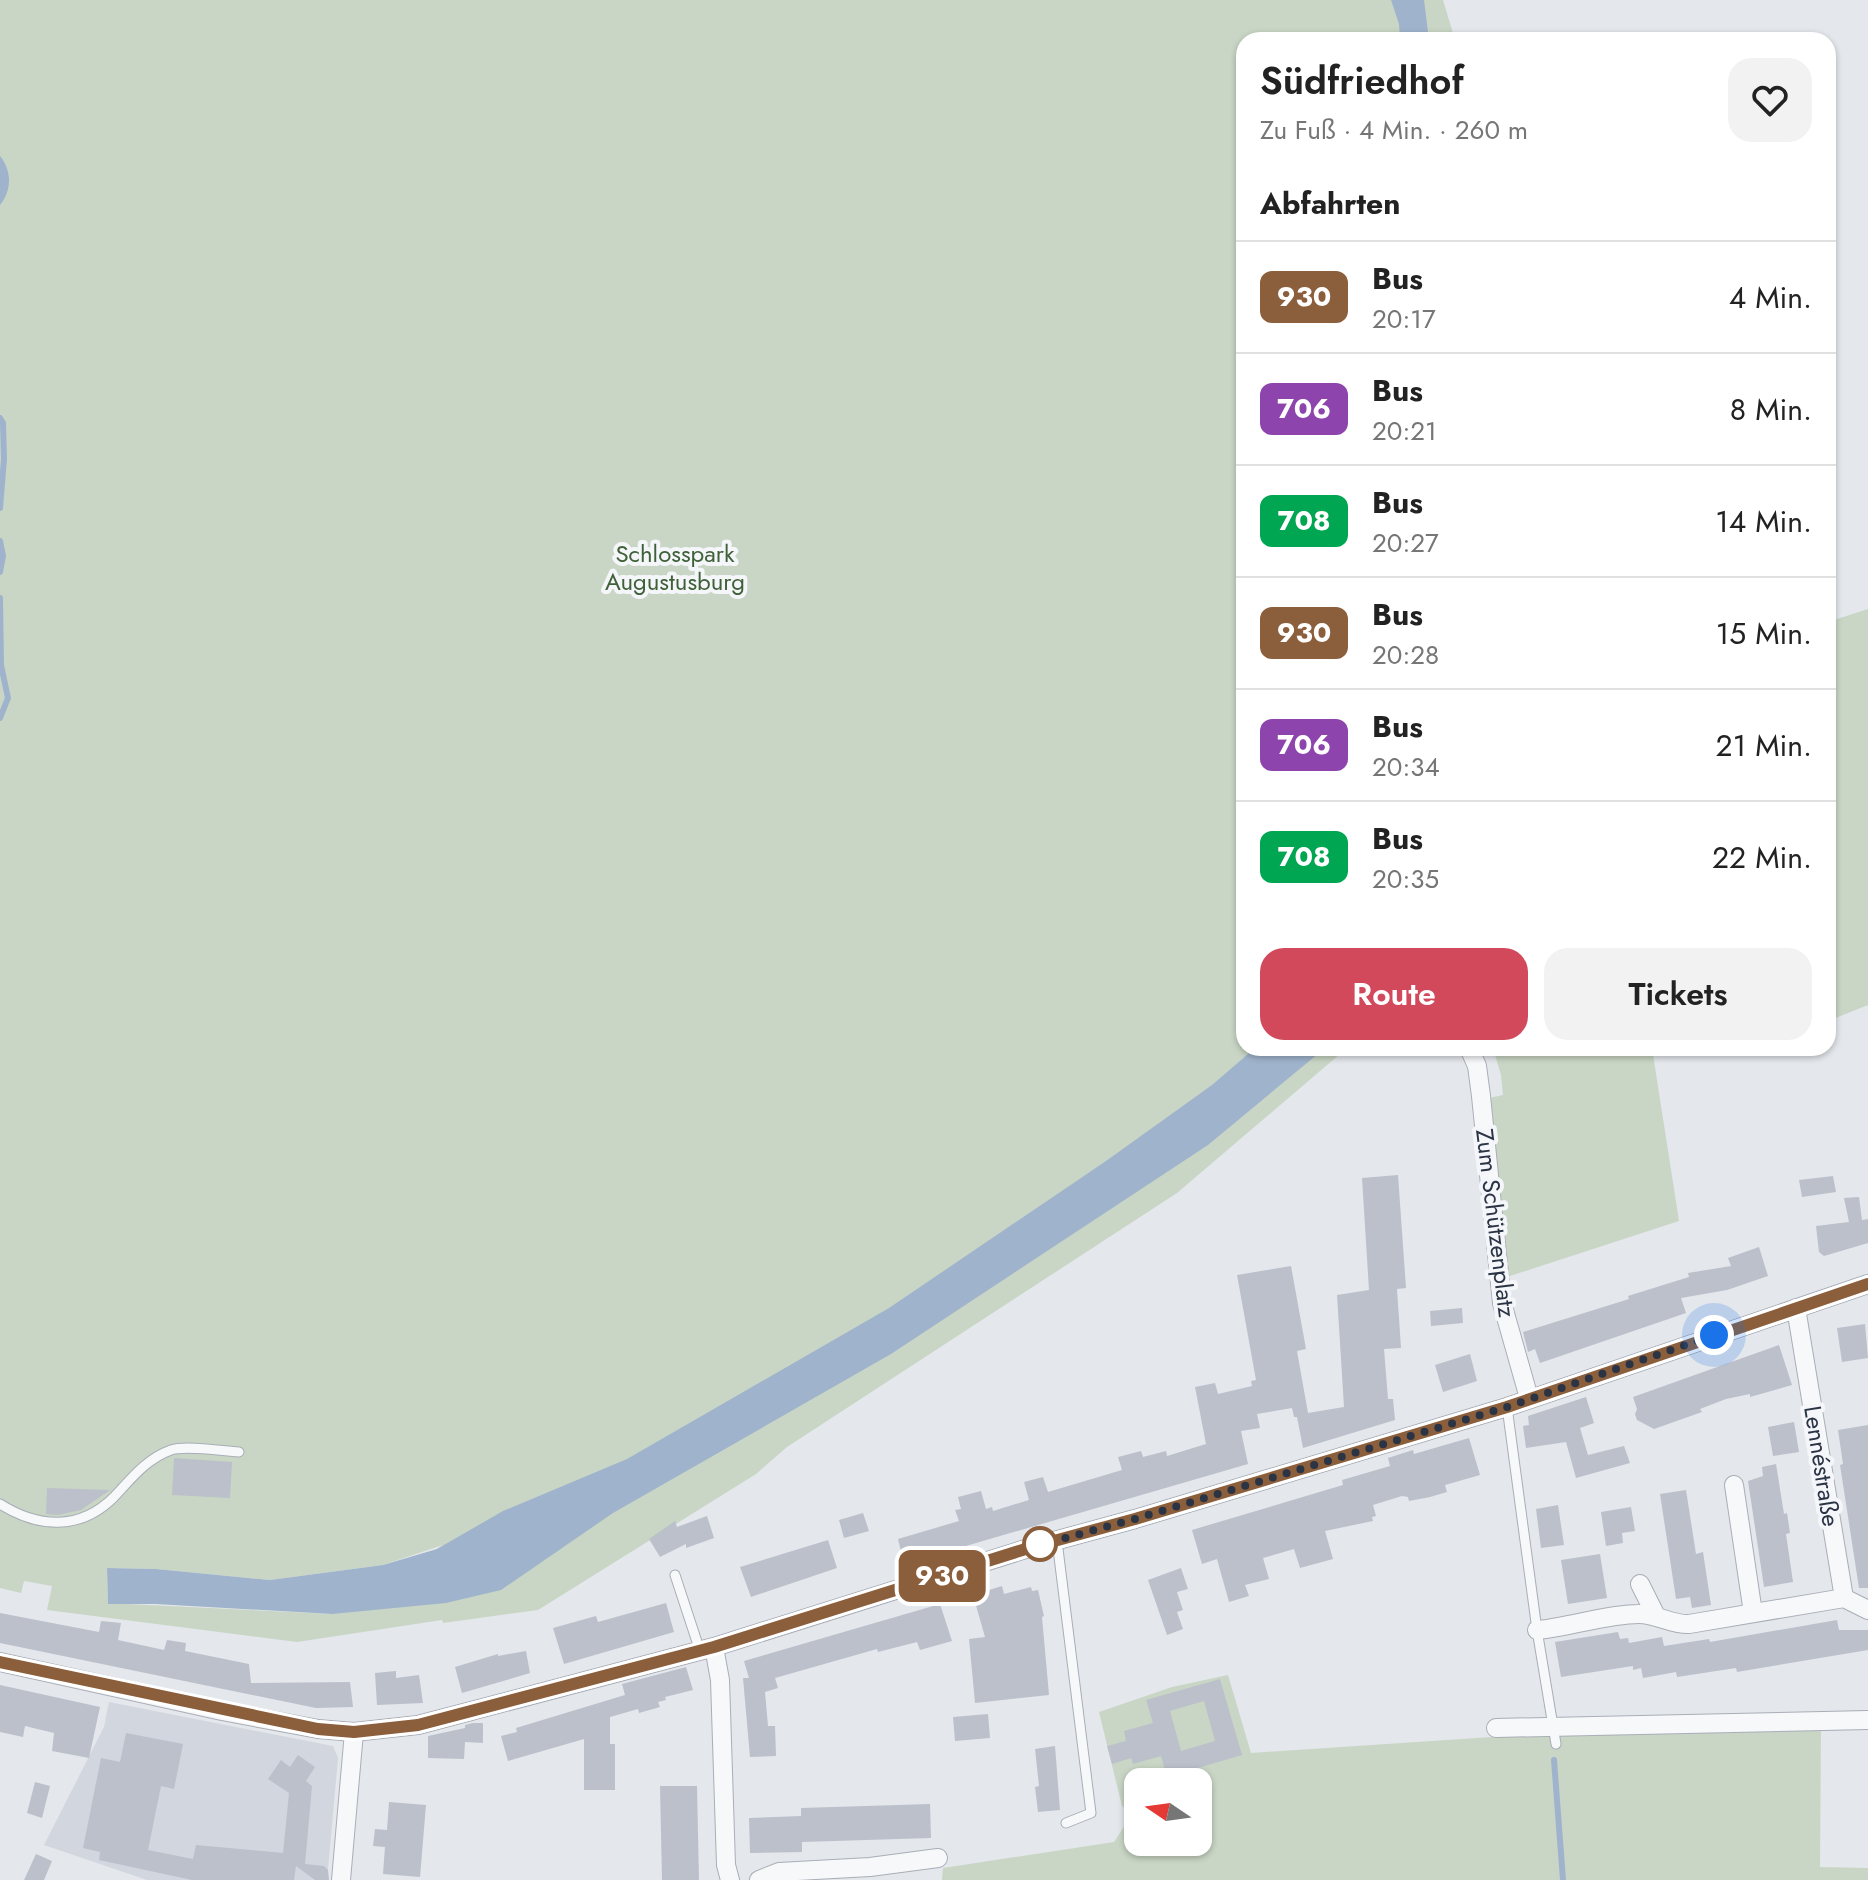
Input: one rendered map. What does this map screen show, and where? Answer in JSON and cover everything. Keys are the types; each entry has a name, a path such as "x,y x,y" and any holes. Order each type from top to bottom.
{"street":[{"name":"Zum Schützenplatz","path":"1473,1056 1481,1096 1502,1303 1529,1398"},
{"path":"0,1662 318,1729 354,1732 418,1725 707,1649 1057,1540 1507,1407 1868,1284"},
{"name":"Lennéstraße","path":"1796,1308 1844,1598"},
{"path":"1734,1485 1753,1613"},
{"path":"1640,1584 1656,1616"},
{"path":"1537,1630 1637,1614 1689,1624 1844,1598 1868,1610"},
{"path":"707,1649 720,1680 726,1865 730,1880"},
{"path":"1496,1728 1554,1735 1868,1720"},
{"path":"341,1880 354,1732"},
{"path":"759,1880 779,1872 870,1867 938,1858"}],"lane":[{"path":"1507,1407 1554,1735"},
{"path":"0,1504 20,1517 38,1521 57,1523 80,1518 98,1511 143,1465 173,1449 239,1452"},
{"path":"1057,1540 1091,1813 1066,1823"},
{"path":"675,1575 707,1649"}],"shaded area":[{"path":"109,1702 333,1746 338,1758 327,1880 147,1880 44,1845 104,1727"}],"green space":[{"name":"Schlosspark Augustusburg","path":"0,0 1443,0 1453,32 1236,32 1236,1056 1338,1056 1177,1193 787,1447 756,1474 538,1610 443,1623 442,1620 297,1642 47,1610 52,1586 24,1581 21,1593 0,1588","holes":["443,1545 332,1614 108,1603 107,1568 156,1569 270,1580 383,1565"]},
{"path":"1868,609 1868,1005 1836,1018 1836,619"},
{"path":"1495,1056 1653,1056 1679,1221 1507,1277 1489,1098 1503,1095"},
{"path":"1228,1675 1251,1753 1553,1733 1821,1725 1820,1867 1868,1868 1868,1880 942,1880 943,1868 1114,1842 1124,1826 1124,1856 1212,1856 1212,1768 1124,1768 1124,1808 1099,1712 1172,1687"}],"water":[{"path":"1391,0 1424,0 1428,32 1400,32"},
{"path":"0,156 9,180 7,193 0,205"},
{"path":"1246,1056 1315,1056 1208,1145 891,1354 613,1513 501,1590 446,1603 332,1614 108,1604 107,1568 156,1569 270,1580 383,1565 437,1549 503,1511 627,1459 889,1308 1212,1085"}],"building":[{"path":"1398,1175 1406,1288 1397,1289 1401,1348 1384,1349 1388,1399 1393,1399 1395,1420 1303,1448 1297,1417 1294,1417 1292,1408 1257,1414 1260,1428 1241,1431 1248,1464 904,1564 898,1539 959,1521 955,1510 961,1509 958,1497 981,1491 986,1509 992,1507 993,1511 1029,1500 1024,1482 1043,1477 1048,1492 1122,1470 1118,1457 1141,1451 1143,1457 1166,1451 1167,1456 1206,1444 1195,1387 1215,1383 1218,1394 1252,1386 1251,1381 1256,1380 1237,1275 1291,1266 1306,1349 1297,1351 1308,1413 1344,1407 1337,1295 1369,1290 1362,1178"},
{"path":"1833,1176 1836,1192 1802,1197 1799,1180"},
{"path":"1859,1197 1862,1220 1868,1219 1868,1243 1824,1256 1819,1252 1816,1226 1849,1222 1844,1198"},
{"path":"1759,1247 1768,1276 1727,1290 1681,1298 1686,1313 1540,1363 1535,1349 1528,1352 1523,1332 1629,1299 1628,1296 1689,1277 1688,1273 1731,1266 1728,1258"},
{"path":"1462,1308 1463,1323 1431,1326 1430,1311"},
{"path":"1865,1324 1868,1358 1842,1362 1837,1328"},
{"path":"1779,1345 1792,1385 1750,1397 1750,1394 1726,1399 1700,1409 1702,1412 1654,1429 1637,1420 1633,1397"},
{"path":"1470,1354 1477,1381 1443,1392 1435,1365"},
{"path":"1586,1397 1594,1423 1580,1428 1588,1455 1624,1446 1630,1463 1576,1478 1566,1442 1526,1448 1523,1426 1529,1425 1528,1416"},
{"path":"1794,1422 1799,1452 1773,1456 1768,1427"},
{"path":"1868,1425 1868,1588 1859,1588 1840,1465 1843,1464 1838,1430"},
{"path":"1469,1438 1480,1475 1445,1485 1447,1492 1430,1497 1409,1501 1408,1497 1402,1496 1373,1505 1376,1516 1372,1517 1373,1521 1325,1531 1333,1559 1300,1568 1294,1549 1263,1558 1269,1579 1245,1585 1249,1596 1229,1602 1217,1559 1202,1564 1192,1530 1343,1485 1342,1480 1390,1466 1388,1458"},
{"path":"174,1458 232,1462 230,1498 172,1495"},
{"path":"1776,1464 1790,1533 1786,1534 1793,1582 1764,1587 1748,1481 1763,1476 1762,1467"},
{"path":"47,1488 110,1490 81,1510 58,1515 46,1514"},
{"path":"1686,1490 1696,1554 1703,1552 1711,1605 1692,1608 1690,1597 1676,1599 1660,1494"},
{"path":"1558,1505 1564,1545 1541,1548 1536,1509"},
{"path":"1631,1507 1635,1531 1622,1533 1623,1543 1606,1546 1601,1512"},
{"path":"863,1513 869,1531 844,1538 839,1520"},
{"path":"707,1516 714,1538 686,1548 686,1544 660,1557 649,1539 675,1521 677,1527"},
{"path":"828,1540 837,1568 751,1597 740,1567"},
{"path":"1600,1554 1607,1598 1568,1604 1561,1560"},
{"path":"1181,1568 1188,1589 1177,1592 1183,1610 1177,1612 1183,1629 1167,1635 1148,1580"},
{"path":"1002,1586 1004,1594 1031,1587 1032,1591 1038,1590 1044,1616 1049,1695 975,1703 969,1639 985,1637 973,1595"},
{"path":"666,1603 674,1632 564,1664 553,1628 596,1616 598,1622"},
{"path":"940,1604 952,1641 920,1650 917,1642 878,1652 877,1649 775,1678 778,1688 765,1692 768,1726 775,1726 776,1756 750,1757 743,1678 749,1678 744,1661"},
{"path":"0,1613 99,1632 101,1621 121,1623 118,1640 164,1650 167,1640 186,1643 185,1651 249,1664 251,1683 350,1682 353,1707 316,1708 0,1643"},
{"path":"1837,1620 1839,1630 1868,1630 1868,1650 1737,1672 1736,1668 1677,1677 1676,1672 1643,1678 1641,1668 1633,1670 1633,1666 1561,1677 1555,1642 1618,1632 1620,1639 1628,1638 1629,1643 1662,1637 1664,1646 1709,1639 1710,1642"},
{"path":"526,1651 530,1673 462,1693 455,1667 498,1654"},
{"path":"686,1667 693,1690 665,1697 666,1700 658,1702 660,1707 610,1717 610,1744 615,1744 615,1790 584,1790 584,1739 508,1761 501,1736 517,1732 516,1728 625,1695 622,1684"},
{"path":"396,1671 396,1678 419,1675 423,1703 377,1705 375,1673"},
{"path":"1220,1679 1242,1755 1198,1768 1164,1768 1161,1756 1133,1764 1131,1758 1112,1764 1107,1746 1126,1741 1124,1731 1153,1723 1146,1700","holes":["1204,1701 1215,1741 1181,1751 1170,1711"]},
{"path":"0,1685 100,1707 89,1758 52,1751 54,1733 25,1726 23,1737 0,1732"},
{"path":"988,1714 990,1738 955,1741 953,1717"},
{"path":"483,1723 483,1743 465,1742 464,1759 428,1758 428,1736 465,1728 465,1725"},
{"path":"126,1733 183,1744 174,1789 161,1786 148,1850 193,1859 196,1845 283,1853 289,1793 268,1779 281,1760 290,1767 298,1755 315,1767 306,1781 312,1786 305,1864 324,1866 328,1870 329,1880 315,1880 296,1866 294,1880 192,1880 99,1860 100,1852 83,1848 101,1758 120,1762"},
{"path":"1055,1746 1060,1810 1038,1812 1035,1749"},
{"path":"35,1782 50,1786 42,1818 27,1813"},
{"path":"660,1786 697,1786 699,1880 662,1880"},
{"path":"389,1802 426,1805 420,1877 383,1874 385,1847 373,1846 375,1829 387,1830"},
{"path":"930,1804 931,1838 802,1842 802,1852 750,1853 749,1818 801,1816 801,1808"},
{"path":"36,1854 52,1861 44,1880 24,1880"}],"waterway":[{"path":"0,418 3,423 4,459 0,508"},
{"path":"0,541 3,556 0,572"},
{"path":"0,598 1,665 8,698 0,718"},
{"path":"1554,1760 1563,1880"}],"bus line":[{"name":"930","path":"0,1662 318,1729 354,1732 418,1725 714,1647 1032,1547 1507,1407 1868,1284"}],"route":[{"path":"1040,1544 1032,1547 1507,1407 1714,1335"}]}
